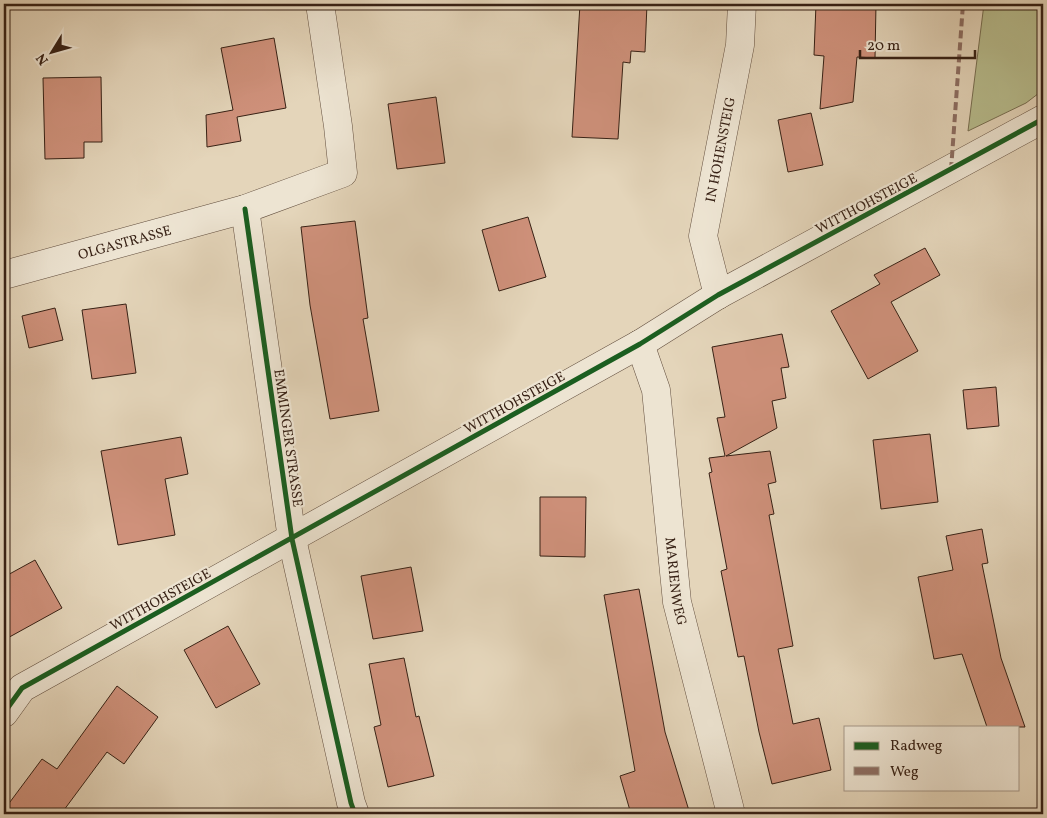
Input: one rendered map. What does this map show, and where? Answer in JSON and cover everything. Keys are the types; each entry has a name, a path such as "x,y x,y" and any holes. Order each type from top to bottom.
{"street":[{"path":"245,209 343,173 320,4"},
{"name":"IN HOHENSTEIG","path":"718,295 703,236 740,45 742,4"},
{"name":"WITTHOHSTEIGE","path":"4,713 22,688 640,344 718,295 1043,119"},
{"name":"OLGASTRASSE","path":"4,275 245,209"},
{"name":"EMMINGER STRASSE","path":"245,209 292,539 355,814"},
{"name":"MARIENWEG","path":"640,344 656,390 677,602 731,814"}],"green space":[{"path":"984,4 1043,4 1043,90 1026,103 968,131"}],"building":[{"path":"580,4 647,4 645,52 631,51 630,63 623,62 618,139 572,137"},
{"path":"816,4 876,4 875,58 857,57 853,102 820,109 824,56 814,55"},
{"path":"274,38 286,108 237,117 241,141 207,147 206,115 233,110 221,48"},
{"path":"101,77 102,142 84,142 84,158 45,159 43,78"},
{"path":"436,97 445,163 397,169 388,104"},
{"path":"811,113 823,165 788,172 778,120"},
{"path":"528,217 546,277 499,291 482,230"},
{"path":"355,221 368,318 363,319 379,411 330,419 310,305 301,227"},
{"path":"925,248 940,275 891,302 918,351 868,379 831,311 880,284 874,275"},
{"path":"126,304 136,373 92,379 82,310"},
{"path":"55,308 63,340 29,348 22,316"},
{"path":"782,334 789,367 781,368 786,398 772,401 777,428 726,456 770,451 776,482 768,484 774,514 769,515 793,646 778,649 793,724 819,718 831,770 772,784 759,732 744,656 738,657 721,571 727,569 709,473 712,472 709,458 725,456 717,418 725,417 712,347"},
{"path":"996,387 999,426 967,429 963,390"},
{"path":"930,434 938,502 881,509 873,440"},
{"path":"181,437 188,474 165,479 175,535 118,545 101,451"},
{"path":"540,497 586,497 585,557 540,556"},
{"path":"982,529 988,563 982,564 1001,658 1025,727 987,726 962,654 934,659 918,577 953,570 946,536"},
{"path":"35,560 62,608 4,640 4,577"},
{"path":"411,567 423,631 373,639 361,576"},
{"path":"639,589 665,732 690,814 631,814 620,776 635,771 604,595"},
{"path":"228,626 260,684 216,708 184,650"},
{"path":"404,658 416,717 419,716 434,776 388,787 374,727 381,725 369,664"},
{"path":"117,686 158,717 124,764 107,752 61,814 4,814 4,810 42,759 57,769"}],"marked path":[{"path":"951,170 963,4"}],"cycle path":[{"path":"4,713 22,688 640,344 718,295 1043,119"},
{"path":"245,209 292,539 355,814"}]}
